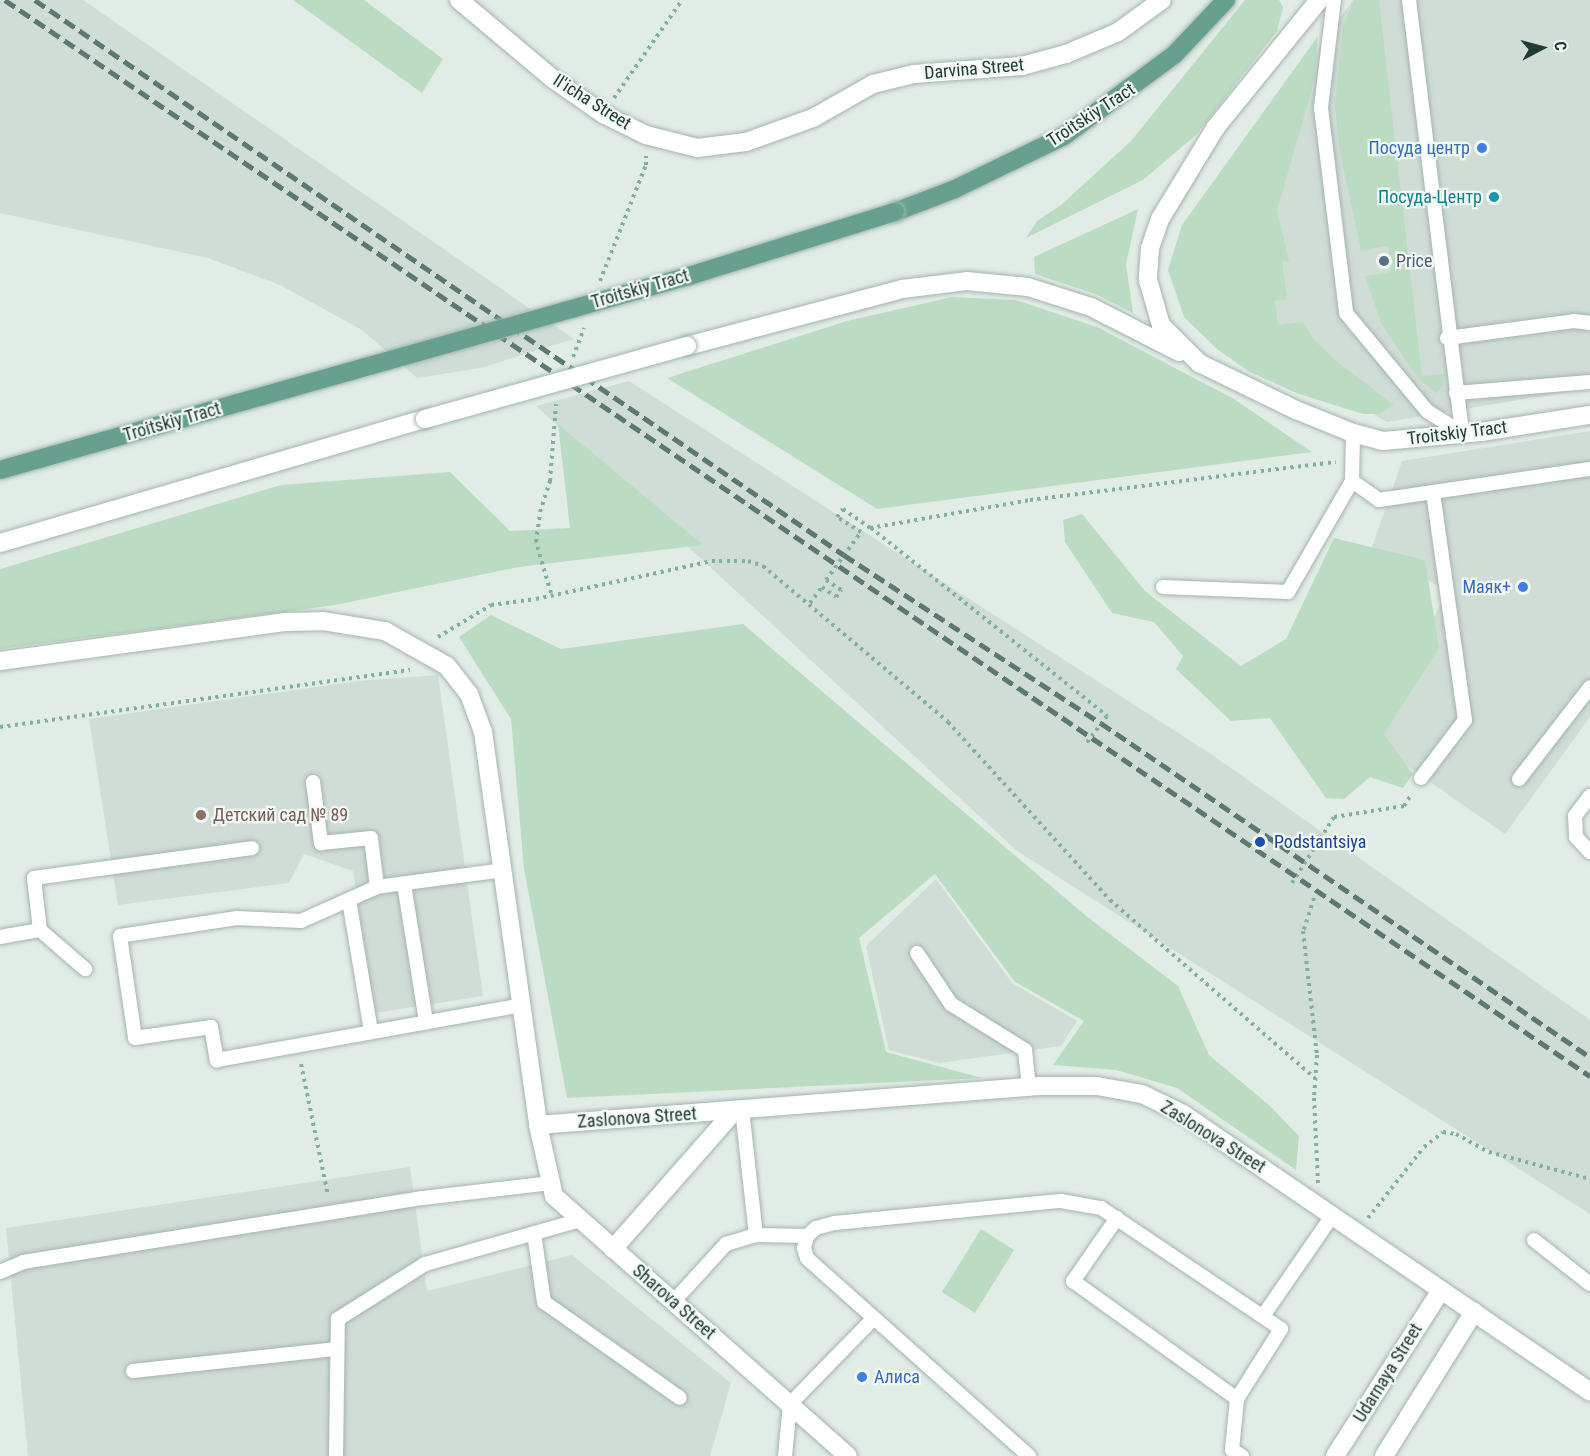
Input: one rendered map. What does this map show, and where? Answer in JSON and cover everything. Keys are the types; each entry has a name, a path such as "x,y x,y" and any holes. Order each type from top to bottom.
{"main road":[{"name":"Troitskiy Tract","path":"0,470 678,279 895,212 955,189 1064,136 1174,55 1226,0"}],"street":[{"name":"Il'icha Street","path":"459,0 553,79 603,114 674,143 723,146 813,118 873,84 914,74"},
{"name":"Darvina Street","path":"914,74 1022,66 1066,54 1118,32 1162,0"},
{"name":"Troitskiy Tract","path":"1319,0 1216,127 1160,219 1150,248 1148,280 1161,325 1199,363 1353,434 1383,441 1462,433 1590,415"},
{"path":"0,543 425,419 902,289 967,281 1029,287 1091,306 1199,363"},
{"name":"Sharova Street","path":"0,662 284,622 323,621 385,631 425,651 447,666 469,694 479,722 504,870 538,1125 554,1197 848,1456"},
{"name":"Zaslonova Street","path":"538,1125 1029,1087 1096,1086 1142,1094 1184,1114 1590,1392"},
{"name":"Zaslonova Street","path":"613,1249 738,1110"},
{"name":"Udarnaya Street","path":"1335,1456 1441,1290"},
{"path":"1384,1456 1474,1312"}],"lane":[{"path":"1334,0 1321,108 1346,313 1427,411 1462,433"},
{"path":"1409,0 1448,338 1462,433"},
{"path":"1448,338 1574,321 1590,322"},
{"path":"1456,393 1590,382"},
{"path":"1163,587 1287,592 1352,481 1353,434"},
{"path":"1352,481 1379,500 1590,469"},
{"path":"1420,778 1465,720 1433,493"},
{"path":"1518,779 1590,687"},
{"path":"313,782 321,843 371,838 377,887"},
{"path":"1590,796 1575,816 1576,837 1590,852"},
{"path":"85,969 40,930 34,878 252,849"},
{"path":"504,870 377,887 301,921 237,918 120,936 135,1038 211,1027 217,1060 522,1005"},
{"path":"404,884 426,1022"},
{"path":"349,900 371,1032"},
{"path":"0,937 40,930"},
{"path":"917,953 951,1004 1026,1050 1029,1087"},
{"path":"738,1110 756,1235"},
{"path":"0,1272 23,1263 331,1213 551,1183"},
{"path":"1029,1456 807,1258 804,1248 807,1236 816,1228 835,1223 1061,1201 1101,1208 1281,1329 1237,1399 1234,1454"},
{"path":"1263,1316 1332,1216"},
{"path":"1117,1218 1073,1281 1237,1399"},
{"path":"336,1456 338,1319 425,1264 581,1220"},
{"path":"534,1233 544,1302 680,1398"},
{"path":"673,1302 726,1244 756,1235 807,1236"},
{"path":"1534,1240 1590,1284"},
{"path":"785,1456 790,1404 874,1318"},
{"path":"133,1371 337,1349"}],"path":[{"path":"603,114 682,0"},
{"path":"870,528 1030,500 1353,460"},
{"path":"810,603 822,587 836,597 841,590 826,580 861,532 837,517 843,509 1107,716 1087,743"},
{"path":"0,727 411,670 425,651 446,630 491,605 536,599 712,561 748,561 763,566 810,603 948,722 1110,900 1315,1078"},
{"path":"1292,883 1334,817 1404,806 1420,778"},
{"path":"1314,898 1303,931 1317,1055 1315,1078 1320,1173 1314,1204"},
{"path":"297,1046 331,1213"},
{"path":"1356,1232 1424,1148 1443,1132 1456,1134 1489,1152 1590,1179"}],"shaded area":[{"path":"0,0 83,0 574,339 480,368 417,378 362,330 280,285 208,258 0,213"},
{"path":"1353,0 1590,0 1590,388 1387,422 1257,348 1238,195 1310,60"},
{"path":"629,381 1211,754 1590,1020 1590,1214 1017,851 536,406"},
{"path":"1590,431 1590,717 1505,834 1365,737 1448,592 1372,547 1402,461"},
{"path":"438,675 483,996 375,1013 353,871 304,854 289,883 118,905 89,719 359,681"},
{"path":"936,879 1012,983 1077,1021 1061,1046 939,1063 889,1050 866,946"},
{"path":"410,1167 427,1291 572,1255 731,1383 710,1456 28,1456 6,1228"}],"green space":[{"path":"293,0 364,0 443,59 422,93"},
{"path":"1245,0 1279,0 1283,7 1277,31 1196,135 1143,180 1026,238 1037,221 1061,205 1131,141"},
{"path":"1354,0 1379,0 1422,376 1443,374 1444,385 1436,393 1418,378 1381,323 1365,276 1391,272 1388,246 1361,250 1340,153 1335,106 1343,26"},
{"path":"1318,36 1314,82 1277,210 1289,261 1282,262 1287,299 1275,301 1278,325 1303,322 1315,341 1336,361 1394,405 1379,414 1363,414 1296,393 1248,371 1217,349 1184,317 1168,270 1182,225"},
{"path":"1138,209 1126,264 1133,313 1095,294 1035,274 1034,257"},
{"path":"952,297 1016,300 1097,327 1234,399 1312,452 877,509 667,378 847,321"},
{"path":"558,424 703,545 519,567 335,605 0,649 0,569 281,485 450,472 510,531 570,528"},
{"path":"1082,514 1145,591 1241,666 1286,639 1334,538 1425,560 1439,648 1384,734 1413,774 1403,788 1370,777 1344,799 1326,798 1270,718 1231,721 1176,669 1183,656 1154,622 1112,613 1065,542 1063,520"},
{"path":"491,615 561,649 743,624 1085,915 1178,986 1209,1055 1269,1105 1299,1136 1296,1170 1177,1088 1116,1070 1053,1065 1084,1021 1015,982 935,874 859,938 886,1052 982,1078 567,1098 524,869 511,719 459,637"},
{"path":"981,1229 1014,1250 975,1313 942,1292"}],"railway":[{"path":"5,0 1590,1076"},
{"path":"35,0 844,555 1101,723 1590,1057"}],"place":[{"name":"Посуда центр","path":"1482,148"},
{"name":"Посуда-Центр","path":"1494,197"},
{"name":"Price","path":"1384,261"},
{"name":"Маяк+","path":"1523,587"},
{"name":"Детский сад № 89","path":"201,815"},
{"name":"Podstantsiya","path":"1260,842"},
{"name":"Алиса","path":"862,1377"}]}
